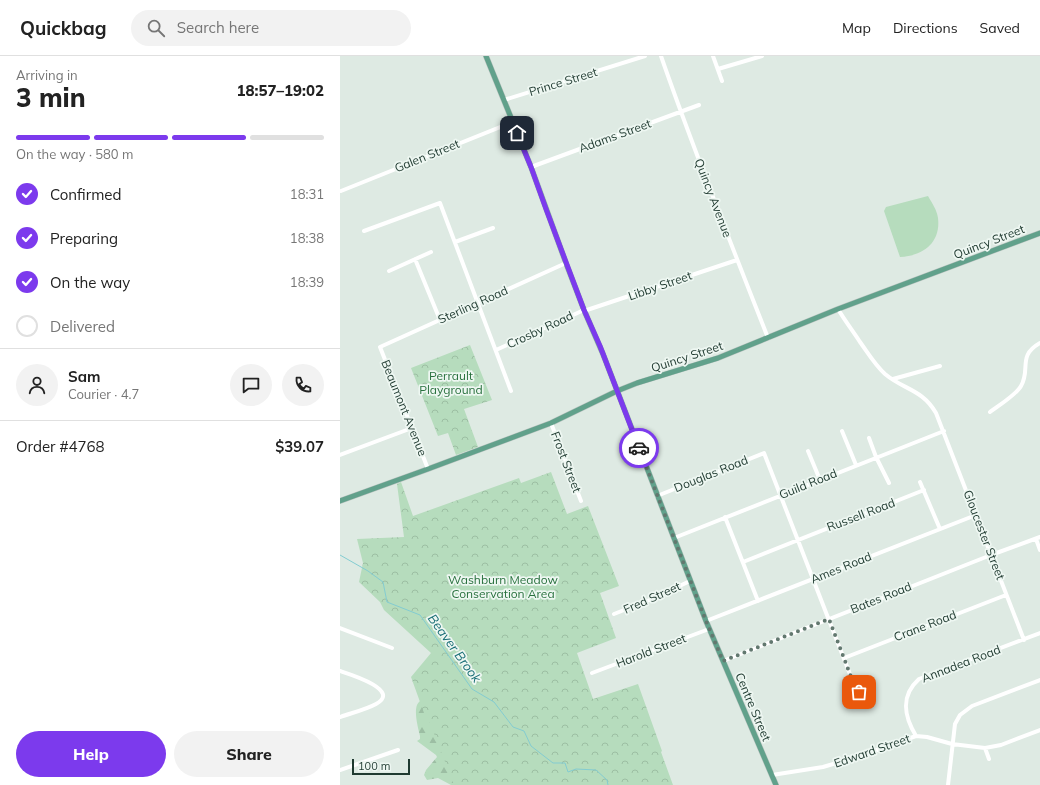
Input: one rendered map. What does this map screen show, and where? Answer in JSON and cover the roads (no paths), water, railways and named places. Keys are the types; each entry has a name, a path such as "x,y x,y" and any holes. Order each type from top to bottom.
{"main road":[{"name":"Centre Street","path":"486,56 531,167 584,310 600,346 709,629 776,785"},
{"name":"Quincy Street","path":"340,501 551,422 617,390 718,358 838,309 1040,233"}],"street":[{"name":"Prince Street","path":"504,100 645,56"},
{"name":"Quincy Avenue","path":"661,56 680,112 768,338"},
{"path":"713,56 722,82"},
{"path":"718,69 760,56"},
{"name":"Adams Street","path":"531,167 699,105"},
{"name":"Galen Street","path":"340,191 513,122"},
{"path":"364,231 440,203 511,391"},
{"path":"455,242 494,228"},
{"path":"389,271 432,252"},
{"path":"415,260 440,320"},
{"name":"Libby Street","path":"584,310 737,260"},
{"name":"Sterling Road","path":"380,346 566,263"},
{"name":"Gloucester Street","path":"838,309 872,360 881,370 925,398 936,413 944,430 1024,640"},
{"name":"Crosby Road","path":"496,350 584,310"},
{"path":"990,412 1021,386 1026,356 1032,348 1040,343"},
{"name":"Beaumont Avenue","path":"380,346 428,469"},
{"path":"893,379 940,366"},
{"name":"Frost Street","path":"551,422 582,501"},
{"path":"340,455 412,428"},
{"name":"Guild Road","path":"674,538 944,430"},
{"path":"842,431 856,465"},
{"path":"869,438 876,457 889,483"},
{"path":"808,451 820,480"},
{"name":"Douglas Road","path":"658,496 764,453 781,495"},
{"path":"920,482 940,530"},
{"name":"Russell Road","path":"743,562 924,490"},
{"path":"781,495 844,658 859,692 863,696 869,698"},
{"name":"Ames Road","path":"706,621 976,515"},
{"path":"725,517 758,600"},
{"path":"1038,538 1040,550"},
{"name":"Bates Road","path":"723,661 991,555 1038,538"},
{"name":"Fred Street","path":"614,614 652,599 690,581"},
{"name":"Crane Road","path":"844,658 1006,595"},
{"path":"340,628 392,648"},
{"name":"Harold Street","path":"592,673 709,629"},
{"name":"Annadea Road","path":"916,736 910,726 906,704 910,687 919,679 1040,633"},
{"path":"340,671 374,684 382,690 383,695 382,699 376,704 340,717"},
{"path":"948,785 955,724 960,715 972,706 1040,680"},
{"name":"Edward Street","path":"772,775 823,767 863,755 916,736 927,737 952,744 985,748 1001,745 1040,730"},
{"path":"985,748 989,759"},
{"path":"340,770 398,750"}],"waterway":[{"name":"Beaver Brook","path":"340,555 368,571 383,582 387,602 420,615 472,689 494,702 513,727 524,731 531,746 553,763 565,763 568,772 576,769 596,770 607,780 608,785"}],"park label":[{"name":"Perrault Playground","path":"451,383"},
{"name":"Washburn Meadow Conservation Area","path":"503,587"}]}
